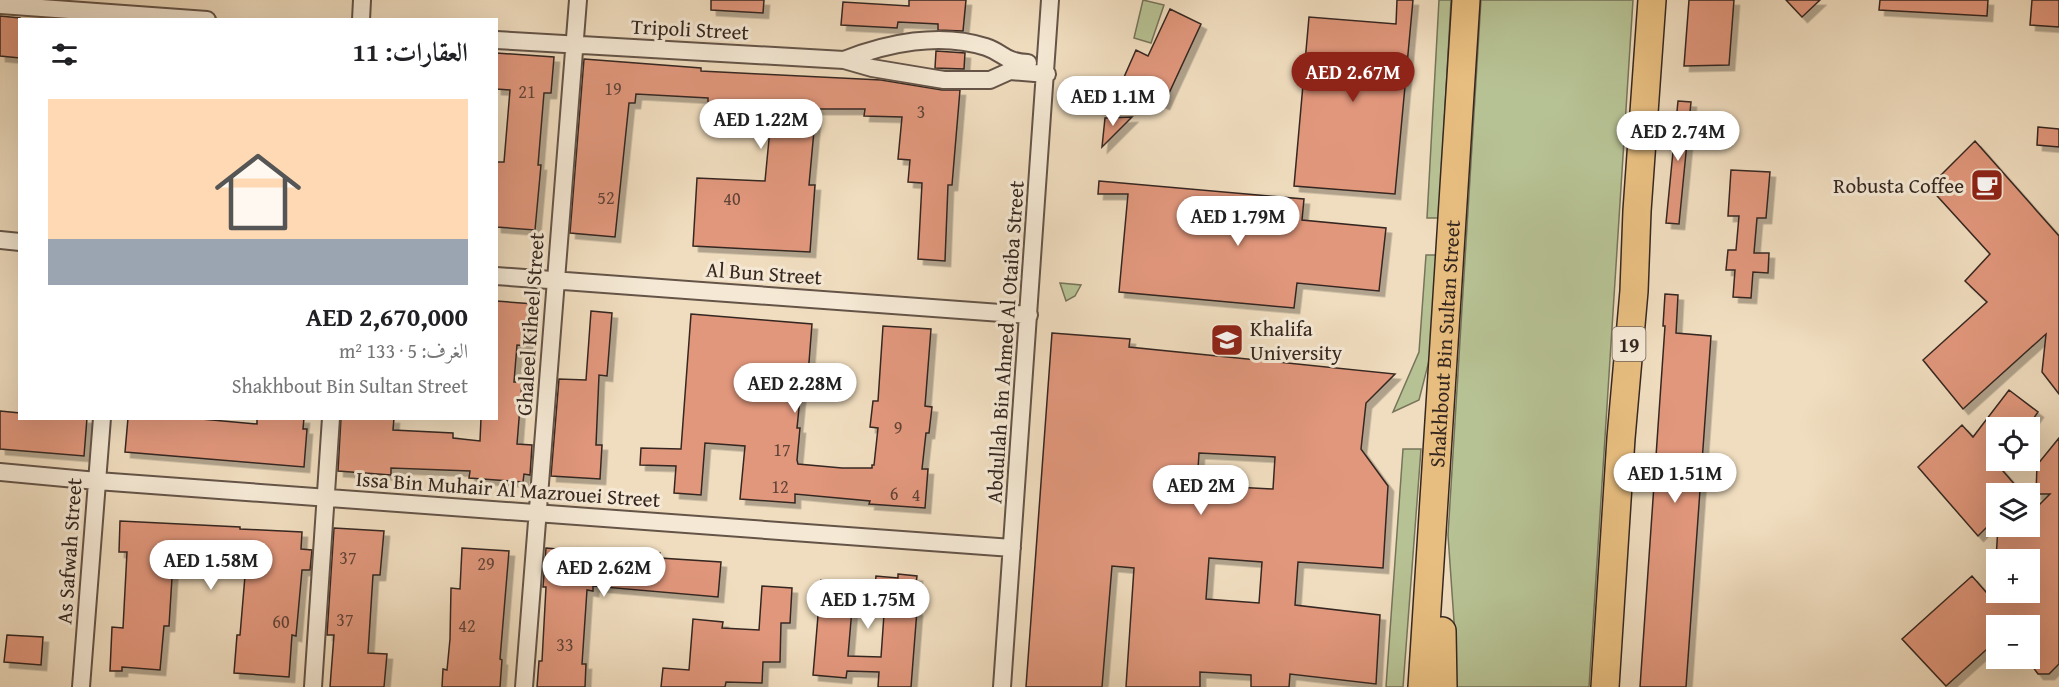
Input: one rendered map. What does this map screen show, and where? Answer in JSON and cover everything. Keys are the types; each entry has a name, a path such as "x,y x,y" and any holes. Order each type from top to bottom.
{"main road":[{"name":"Shakhbout Bin Sultan Street","path":"1422,687 1466,0"},
{"name":"19","path":"1605,687 1621,438 1634,291 1636,211 1652,0"},
{"path":"1431,568 1439,595 1442,623 1443,687"},
{"path":"1425,647 1435,687"}],"street":[{"path":"361,18 362,0"},
{"name":"Ghaleel Kiheel Street","path":"524,687 578,0"},
{"name":"Abdullah Bin Ahmed Al Otaiba Street","path":"1002,687 1047,69 1050,0"},
{"path":"0,5 132,11 190,18"},
{"name":"Tripoli Street","path":"498,40 844,60 862,66 944,80 990,80 1010,71 1047,69"},
{"name":"Tripoli Street","path":"844,60 873,49 944,40 988,47 1004,58 1017,63 1047,69"},
{"path":"0,240 18,242"},
{"name":"Al Bun Street","path":"498,276 1029,315"},
{"name":"As Safwah Street","path":"81,687 102,420"},
{"path":"313,687 331,420"},
{"name":"Issa Bin Muhair Al Mazrouei Street","path":"0,471 97,481 1012,548"}],"green space":[{"path":"1143,0 1164,5 1151,43 1134,38"},
{"path":"1439,0 1451,0 1439,218 1427,218"},
{"path":"1481,0 1633,0 1589,687 1452,687 1456,650 1448,535"},
{"path":"1426,255 1438,255 1431,353 1419,400 1393,412 1419,352"},
{"path":"1060,283 1081,285 1075,296 1066,301"},
{"path":"1403,449 1421,449 1403,687 1386,687"}],"building":[{"path":"711,0 764,0 763,13 711,10"},
{"path":"909,0 966,0 963,31 938,30 938,24 898,22 897,28 841,25 843,2 909,6"},
{"path":"1397,0 1413,0 1395,194 1294,186 1309,17 1396,24"},
{"path":"1689,0 1734,0 1729,65 1684,66"},
{"path":"1786,0 1820,0 1802,17"},
{"path":"1880,0 1988,0 1987,16 1879,10"},
{"path":"2032,0 2059,0 2059,27 2030,25"},
{"path":"1170,9 1201,24 1164,104 1121,84 1136,50 1148,56"},
{"path":"0,16 20,18 18,18 18,58 0,56"},
{"path":"936,51 965,53 964,69 935,68"},
{"path":"498,53 554,57 551,93 544,93 535,230 498,227 498,162 504,162 510,90 498,89"},
{"path":"584,59 701,68 701,71 881,80 942,90 960,90 952,185 948,185 945,261 918,259 922,183 908,182 910,160 898,159 902,117 864,116 865,109 816,109 809,185 815,185 810,252 693,246 697,178 765,181 772,108 708,104 708,98 636,94 635,103 629,103 615,237 570,233"},
{"path":"1678,101 1691,102 1679,224 1666,223"},
{"path":"1132,117 1102,147 1105,118"},
{"path":"2038,127 2059,129 2059,147 2037,145"},
{"path":"1975,141 2059,236 2059,394 2042,372 2046,334 1963,409 1923,360 1987,302 1965,281 1990,254 1929,187"},
{"path":"1731,170 1770,172 1766,218 1757,218 1754,253 1769,253 1768,273 1753,272 1751,298 1733,297 1735,270 1726,270 1728,250 1736,250 1739,216 1728,216"},
{"path":"1099,181 1304,199 1302,220 1386,228 1379,291 1297,283 1294,308 1119,292 1128,194 1098,194"},
{"path":"1665,294 1678,295 1676,333 1711,336 1686,687 1640,687 1665,326 1663,326"},
{"path":"498,301 534,304 530,346 517,345 514,382 522,382 517,444 532,445 530,475 524,474 523,482 469,478 470,471 391,468 391,475 338,471 341,420 394,420 393,430 453,433 453,438 480,441 481,420 498,420"},
{"path":"591,311 612,313 607,376 599,375 596,445 602,445 600,479 551,476 559,379 586,380"},
{"path":"691,314 812,324 807,388 801,388 797,460 798,464 842,468 872,468 874,465 878,428 870,427 873,401 878,401 883,326 931,329 925,406 932,407 922,469 928,469 925,508 869,504 870,501 795,494 795,503 740,499 745,446 705,443 701,495 674,493 676,466 640,465 641,448 681,449"},
{"path":"1052,333 1130,339 1129,347 1395,374 1366,403 1361,449 1388,486 1383,568 1298,562 1295,605 1380,615 1376,684 1290,674 1289,687 1251,687 1251,675 1200,672 1200,687 1126,687 1134,568 1112,566 1102,687 1026,687","holes":["1199,453 1275,457 1273,489 1197,485","1209,558 1262,562 1259,603 1206,599"]},
{"path":"2009,390 2038,412 2035,417 1988,417"},
{"path":"0,411 18,413 18,420 87,420 84,456 0,449"},
{"path":"128,420 212,420 257,424 257,420 304,420 303,429 307,429 304,467 125,452"},
{"path":"1986,420 1986,471 2003,471 2013,483 1986,483 1986,528 1978,536 1918,467 1962,425 1973,437"},
{"path":"2059,438 2059,664 2049,674 2038,674 2034,669 2040,669 2040,615 1986,615 1986,650 1946,686 1902,639 1972,576 1986,592 1986,603 2040,603 2040,549 1997,549 1997,537 2040,537 2040,504 2050,494 2040,494 2040,483 2036,483 2040,461"},
{"path":"120,521 302,532 301,549 312,550 310,570 302,570 296,636 292,635 289,677 234,673 237,635 240,635 246,564 173,562 169,626 164,626 160,670 122,667 122,671 110,671 112,627 123,628 127,552 119,552"},
{"path":"334,528 384,531 380,575 373,575 368,653 387,654 384,687 330,687 334,635 327,635"},
{"path":"462,548 509,551 500,659 502,660 500,687 442,687 443,669 447,670 450,639 451,588 460,589"},
{"path":"546,548 604,553 605,549 660,553 660,558 721,562 718,597 593,586 593,591 587,590 582,664 586,664 585,687 537,687 539,661 542,661"},
{"path":"898,574 917,576 913,609 917,610 911,687 878,687 879,672 847,671 846,678 813,675 821,580 875,585 876,576 898,578","holes":["853,597 885,600 881,657 848,656"]},
{"path":"762,586 792,588 790,623 781,623 780,662 763,662 762,683 726,682 725,687 661,687 663,668 689,670 693,619 723,622 722,628 759,630"},
{"path":"7,635 43,637 41,665 4,662"}],"place":[{"name":"Robusta Coffee","path":"1987,185"},
{"name":"Khalifa University","path":"1227,340"}]}
